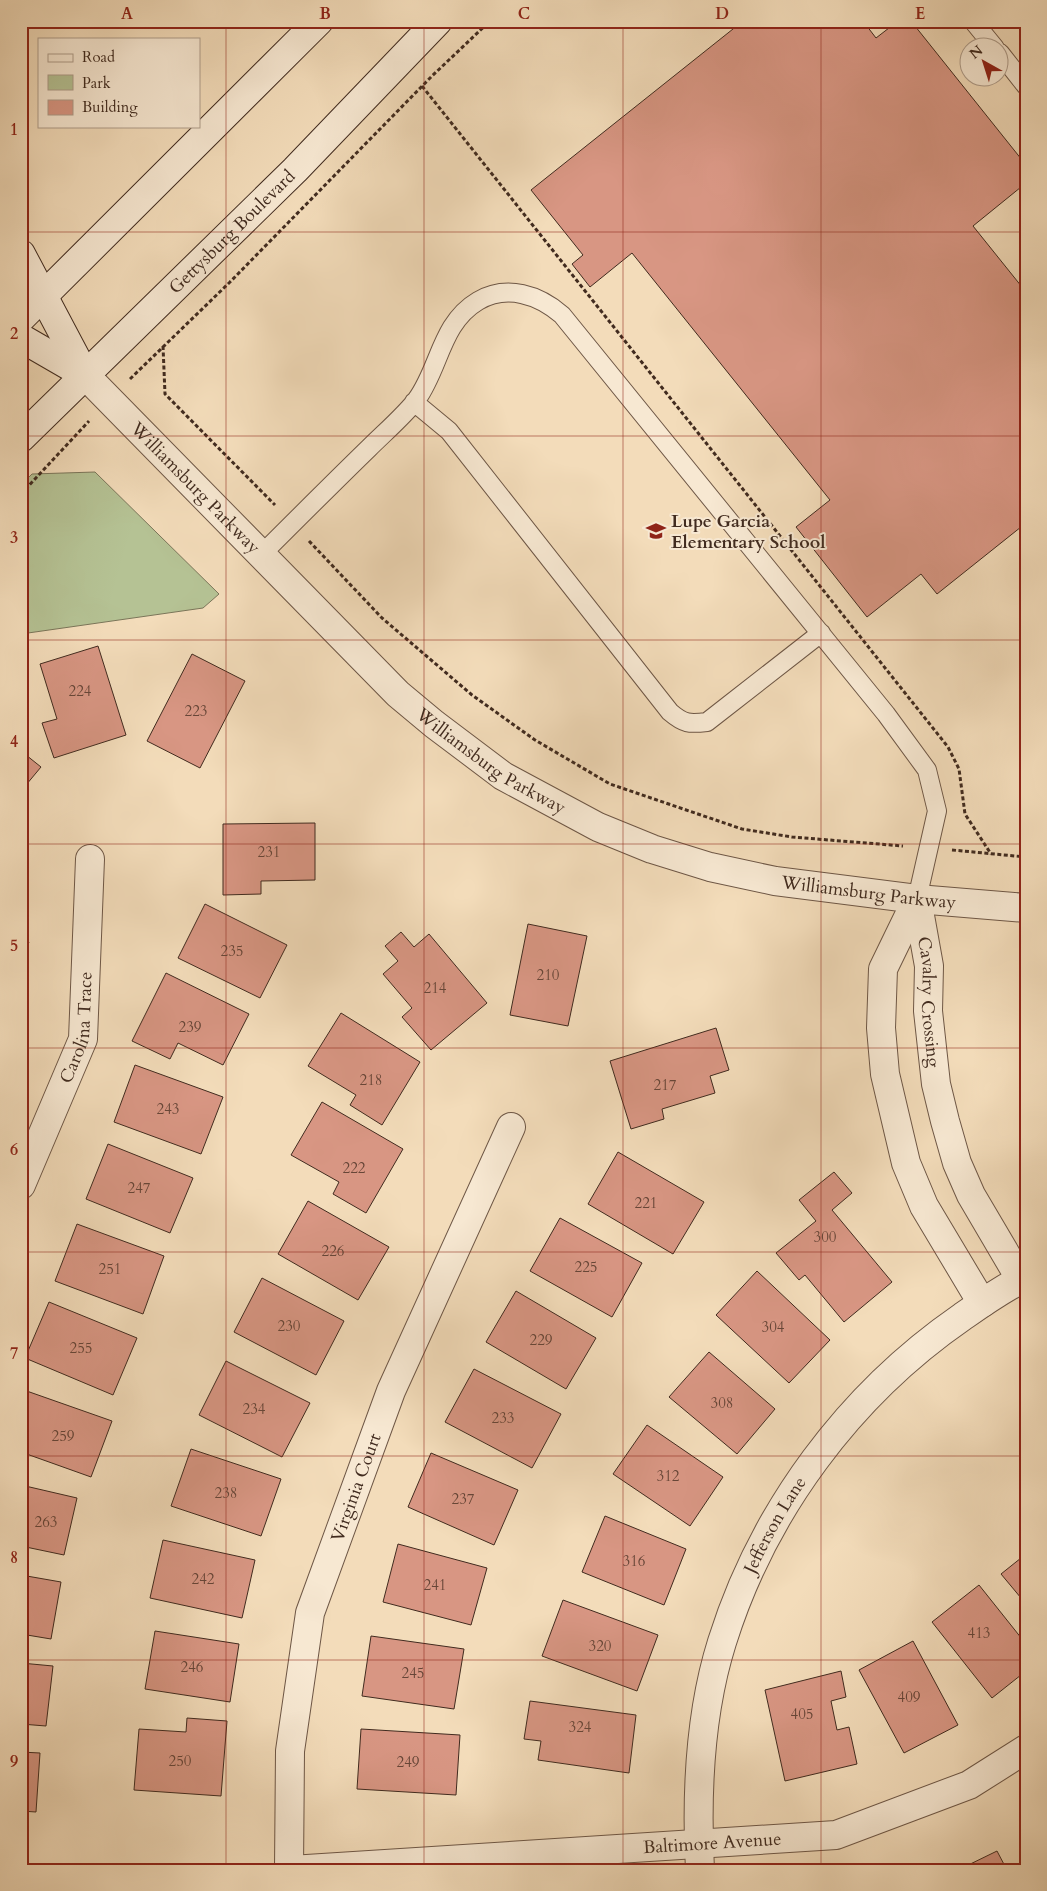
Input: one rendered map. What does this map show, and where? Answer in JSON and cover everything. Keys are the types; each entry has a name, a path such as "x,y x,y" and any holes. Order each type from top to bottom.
{"street":[{"path":"21,318 319,21"},
{"name":"Gettysburg Boulevard","path":"21,438 295,170 438,21"},
{"name":"Williamsburg Parkway","path":"21,254 85,375"},
{"name":"Williamsburg Parkway","path":"21,338 85,375 398,694 503,776 607,830 652,849 710,867 775,881 916,899 1026,908"},
{"name":"Carolina Trace","path":"21,1185 82,1039 90,860"},
{"name":"Cavalry Crossing","path":"916,899 929,966 928,1011 932,1056 936,1084 945,1121 957,1163 971,1195 1023,1278"},
{"name":"Cavalry Crossing","path":"916,899 883,969 881,1028 885,1074 906,1163 924,1206 982,1303"},
{"name":"Virginia Court","path":"290,1870 290,1751 310,1613 391,1391 511,1126"},
{"name":"Jefferson Lane","path":"699,1857 702,1734 711,1687 722,1643 735,1604 770,1530 815,1459 877,1387 942,1331 982,1303 1023,1278"},
{"name":"Baltimore Avenue","path":"290,1870 699,1857 836,1835 969,1785 1026,1749"}],"lane":[{"path":"973,21 987,38"},
{"path":"1010,66 1026,86"},
{"path":"261,555 414,402 429,376 454,322 465,309 480,300 497,294 515,293 532,296 548,303 562,315 821,633 886,714 927,770 937,811 930,848 916,899"},
{"path":"414,402 449,431 670,712 680,721 691,724 707,722 821,633"}],"path":[{"path":"490,21 422,86 230,282 163,346 165,394 258,486 382,618 472,695 535,740 610,784 742,829 792,837 1026,857"},
{"path":"422,86 948,747 959,769 965,814 991,854"}],"green space":[{"path":"95,472 219,594 203,608 21,634 21,485 32,474"}],"building":[{"path":"743,21 863,21 876,38 898,21 911,21 960,82 960,88 965,88 1026,165 1026,183 973,226 1026,292 1026,523 937,594 921,574 867,617 796,527 830,500 632,253 590,287 572,264 583,255 531,190"},
{"path":"98,646 126,735 54,758 42,723 57,719 40,664"},
{"path":"192,654 245,681 200,768 147,741"},
{"path":"21,751 41,767 21,791"},
{"path":"315,823 315,880 261,881 261,894 223,895 223,824"},
{"path":"205,904 287,945 260,998 178,958"},
{"path":"528,924 587,936 568,1026 510,1015"},
{"path":"401,932 414,947 429,934 487,1003 431,1050 402,1017 412,1008 383,974 398,961 385,946"},
{"path":"21,938 29,942 21,960"},
{"path":"166,973 249,1014 223,1065 178,1043 170,1059 132,1041"},
{"path":"341,1013 420,1062 382,1125 350,1105 356,1095 308,1066"},
{"path":"716,1028 729,1070 710,1076 715,1093 662,1109 664,1119 631,1129 610,1061"},
{"path":"135,1065 223,1097 201,1154 114,1122"},
{"path":"1026,1099 1026,1114 1022,1100"},
{"path":"322,1102 403,1149 366,1213 333,1194 339,1182 291,1155"},
{"path":"108,1144 193,1178 170,1233 86,1199"},
{"path":"618,1152 704,1202 673,1254 588,1204"},
{"path":"834,1172 852,1193 832,1210 892,1282 844,1322 805,1275 799,1280 776,1253 816,1221 799,1200"},
{"path":"308,1201 389,1247 358,1300 278,1254"},
{"path":"560,1218 642,1263 612,1317 530,1271"},
{"path":"77,1224 164,1256 143,1314 55,1281"},
{"path":"757,1271 830,1340 789,1383 716,1315"},
{"path":"262,1278 344,1321 316,1375 234,1332"},
{"path":"516,1291 596,1338 566,1389 486,1342"},
{"path":"49,1302 137,1338 113,1395 25,1358"},
{"path":"709,1352 775,1409 737,1454 669,1397"},
{"path":"226,1361 310,1403 282,1457 199,1415"},
{"path":"474,1369 561,1414 532,1468 445,1422"},
{"path":"21,1389 112,1421 91,1477 21,1452"},
{"path":"647,1425 723,1477 690,1526 613,1474"},
{"path":"191,1449 281,1479 261,1536 171,1506"},
{"path":"431,1453 518,1490 494,1545 408,1507"},
{"path":"21,1485 77,1498 64,1555 21,1546"},
{"path":"605,1516 686,1549 664,1605 582,1572"},
{"path":"163,1540 255,1560 242,1618 150,1598"},
{"path":"398,1544 487,1568 471,1625 383,1602"},
{"path":"1026,1554 1026,1604 1001,1574"},
{"path":"21,1575 61,1582 51,1639 21,1634"},
{"path":"979,1585 1026,1644 1026,1671 992,1698 932,1622"},
{"path":"563,1600 658,1635 637,1691 542,1656"},
{"path":"155,1631 239,1644 230,1702 145,1689"},
{"path":"371,1636 464,1649 454,1709 362,1696"},
{"path":"913,1641 958,1725 904,1753 859,1670"},
{"path":"21,1663 53,1666 46,1726 21,1724"},
{"path":"841,1671 846,1697 831,1701 837,1730 849,1727 857,1764 785,1781 765,1690"},
{"path":"530,1701 636,1715 629,1773 538,1760 541,1741 524,1739"},
{"path":"187,1718 227,1721 221,1796 134,1790 139,1729 186,1732"},
{"path":"361,1729 460,1735 456,1795 357,1789"},
{"path":"21,1752 40,1753 36,1812 21,1811"},
{"path":"997,1851 1007,1870 958,1870"}],"place":[{"name":"Lupe Garcia Elementary School","path":"656,531"}]}
